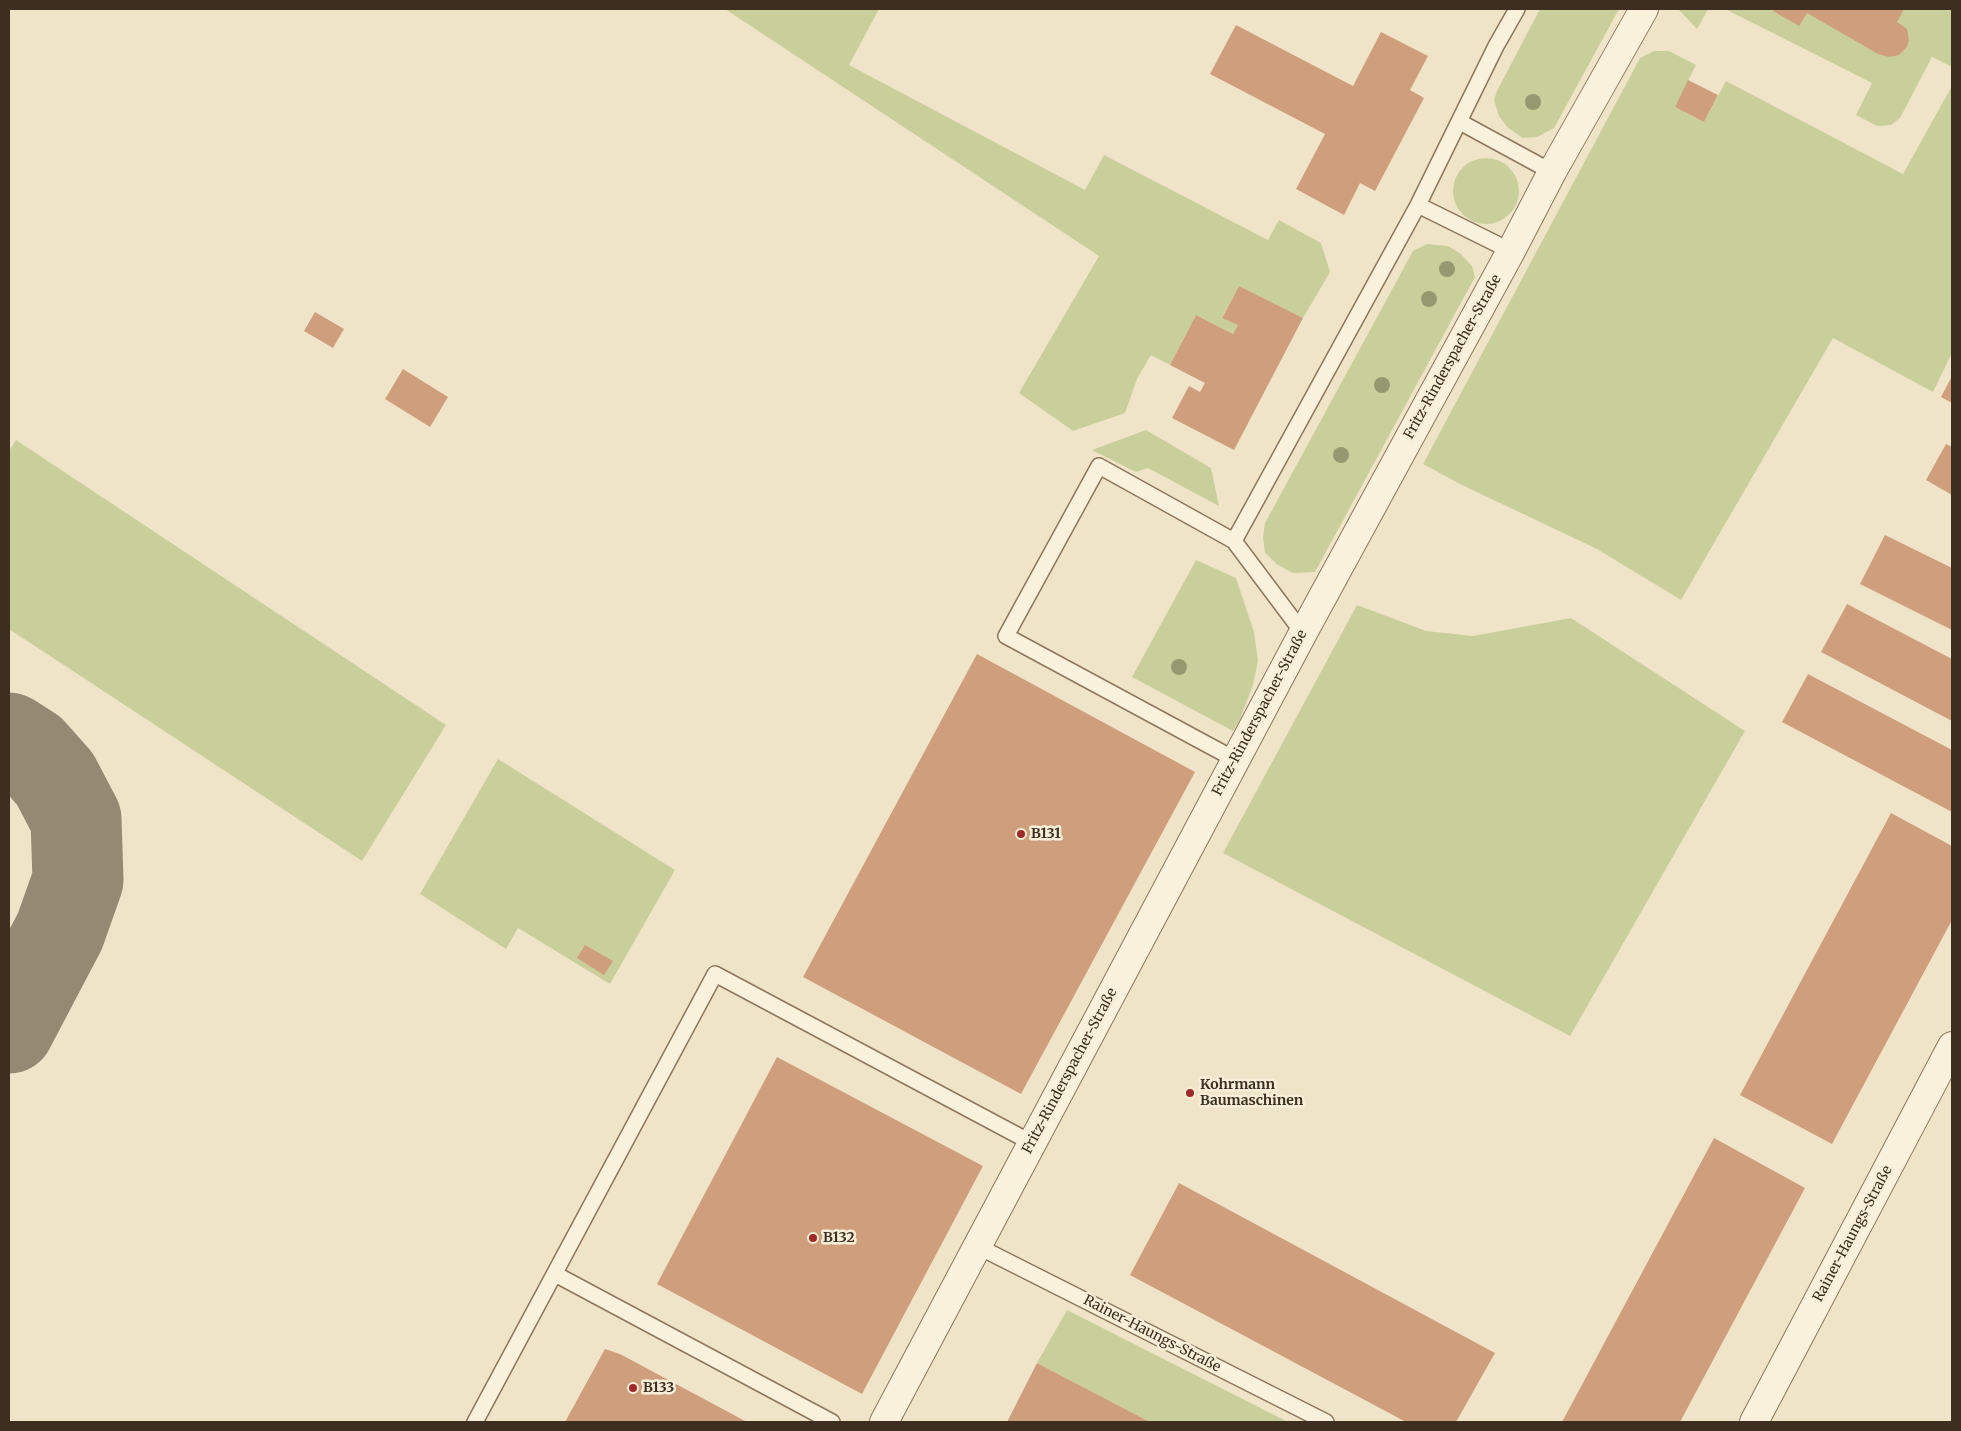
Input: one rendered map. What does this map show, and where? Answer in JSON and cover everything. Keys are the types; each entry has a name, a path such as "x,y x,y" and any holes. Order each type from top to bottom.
{"street":[{"name":"Fritz-Rinderspacher-Straße","path":"884,1422 979,1247 1032,1143 1303,633 1552,172 1644,9"},
{"name":"Rainer-Haungs-Straße","path":"1754,1422 1952,1046"}],"lane":[{"path":"1234,541 1418,205 1516,9"},
{"path":"1460,122 1552,172"},
{"path":"1418,205 1511,251"},
{"path":"1236,760 1006,636 1099,466 1234,541 1303,633"},
{"path":"475,1422 715,974 1032,1143"},
{"name":"Rainer-Haungs-Straße","path":"979,1247 1326,1422"},
{"path":"555,1274 832,1422"}],"green space":[{"path":"725,9 879,9 849,65 1085,190 1104,155 1268,240 1279,220 1321,243 1330,272 1303,318 1239,286 1222,317 1238,325 1233,334 1196,315 1170,365 1151,355 1137,379 1125,413 1073,431 1019,393 1099,256"},
{"path":"1540,9 1619,9 1554,128 1537,137 1523,138 1508,128 1499,116 1494,100"},
{"path":"1678,9 1708,9 1697,29"},
{"path":"1725,9 1952,9 1952,67 1932,57 1900,118 1891,125 1877,126 1856,115 1872,83"},
{"path":"1654,51 1669,51 1696,65 1675,107 1704,122 1726,81 1903,174 1952,86 1952,353 1933,392 1833,338 1681,600 1597,549 1462,485 1423,464 1640,58"},
{"path":"1486,158 1498,161 1509,168 1516,179 1519,191 1516,203 1509,214 1498,221 1486,224 1474,221 1463,214 1456,203 1453,191 1456,179 1463,168 1474,161"},
{"path":"1427,244 1448,246 1461,254 1472,266 1475,277 1315,572 1293,573 1278,565 1265,553 1263,538 1265,523 1413,251"},
{"path":"1146,430 1211,468 1219,506 1148,468 1136,472 1092,450"},
{"path":"16,440 446,725 362,861 9,629 9,451"},
{"path":"1196,560 1236,578 1254,632 1258,661 1253,685 1240,719 1233,731 1132,677"},
{"path":"1357,605 1426,631 1473,636 1571,618 1745,731 1570,1036 1223,853"},
{"path":"498,759 675,870 610,984 518,928 506,949 420,894"},
{"path":"1067,1310 1288,1422 1150,1422 1037,1363"}],"building":[{"path":"1774,9 1904,9 1897,22 1907,29 1909,40 1907,47 1899,55 1889,57 1878,54 1807,13 1799,26 1773,11"},
{"path":"1236,25 1353,86 1381,32 1428,56 1410,90 1424,98 1375,191 1360,183 1344,215 1296,189 1325,134 1210,74"},
{"path":"1688,80 1718,95 1704,122 1675,107"},
{"path":"1239,286 1303,318 1234,450 1172,418 1189,386 1200,392 1205,383 1170,365 1196,315 1233,334 1238,325 1222,318"},
{"path":"315,312 344,329 333,348 304,331"},
{"path":"403,369 448,397 430,427 385,399"},
{"path":"1952,376 1952,403 1941,397"},
{"path":"1946,444 1952,447 1952,495 1926,480"},
{"path":"1885,535 1952,568 1952,630 1860,584"},
{"path":"1847,604 1952,659 1952,721 1821,652"},
{"name":"B131","path":"977,654 1195,772 1021,1094 803,977"},
{"path":"1808,674 1952,750 1952,812 1782,722"},
{"path":"1891,813 1952,846 1952,920 1832,1144 1740,1095"},
{"path":"585,945 613,961 604,975 577,958"},
{"name":"B132","path":"777,1057 983,1166 862,1394 657,1284"},
{"path":"1714,1138 1805,1188 1680,1422 1562,1422"},
{"path":"1179,1183 1495,1353 1456,1422 1406,1422 1130,1275"},
{"name":"B133","path":"605,1349 620,1354 747,1422 565,1422"},
{"path":"1037,1363 1150,1422 1007,1422"}],"taxiway":[{"path":"9,738 31,752 55,779 76,819 78,880 60,931 9,1028"}],"place":[{"name":"B131","path":"1021,834"},
{"name":"Kohrmann Baumaschinen","path":"1190,1093"},
{"name":"B132","path":"813,1238"},
{"name":"B133","path":"633,1388"}]}
